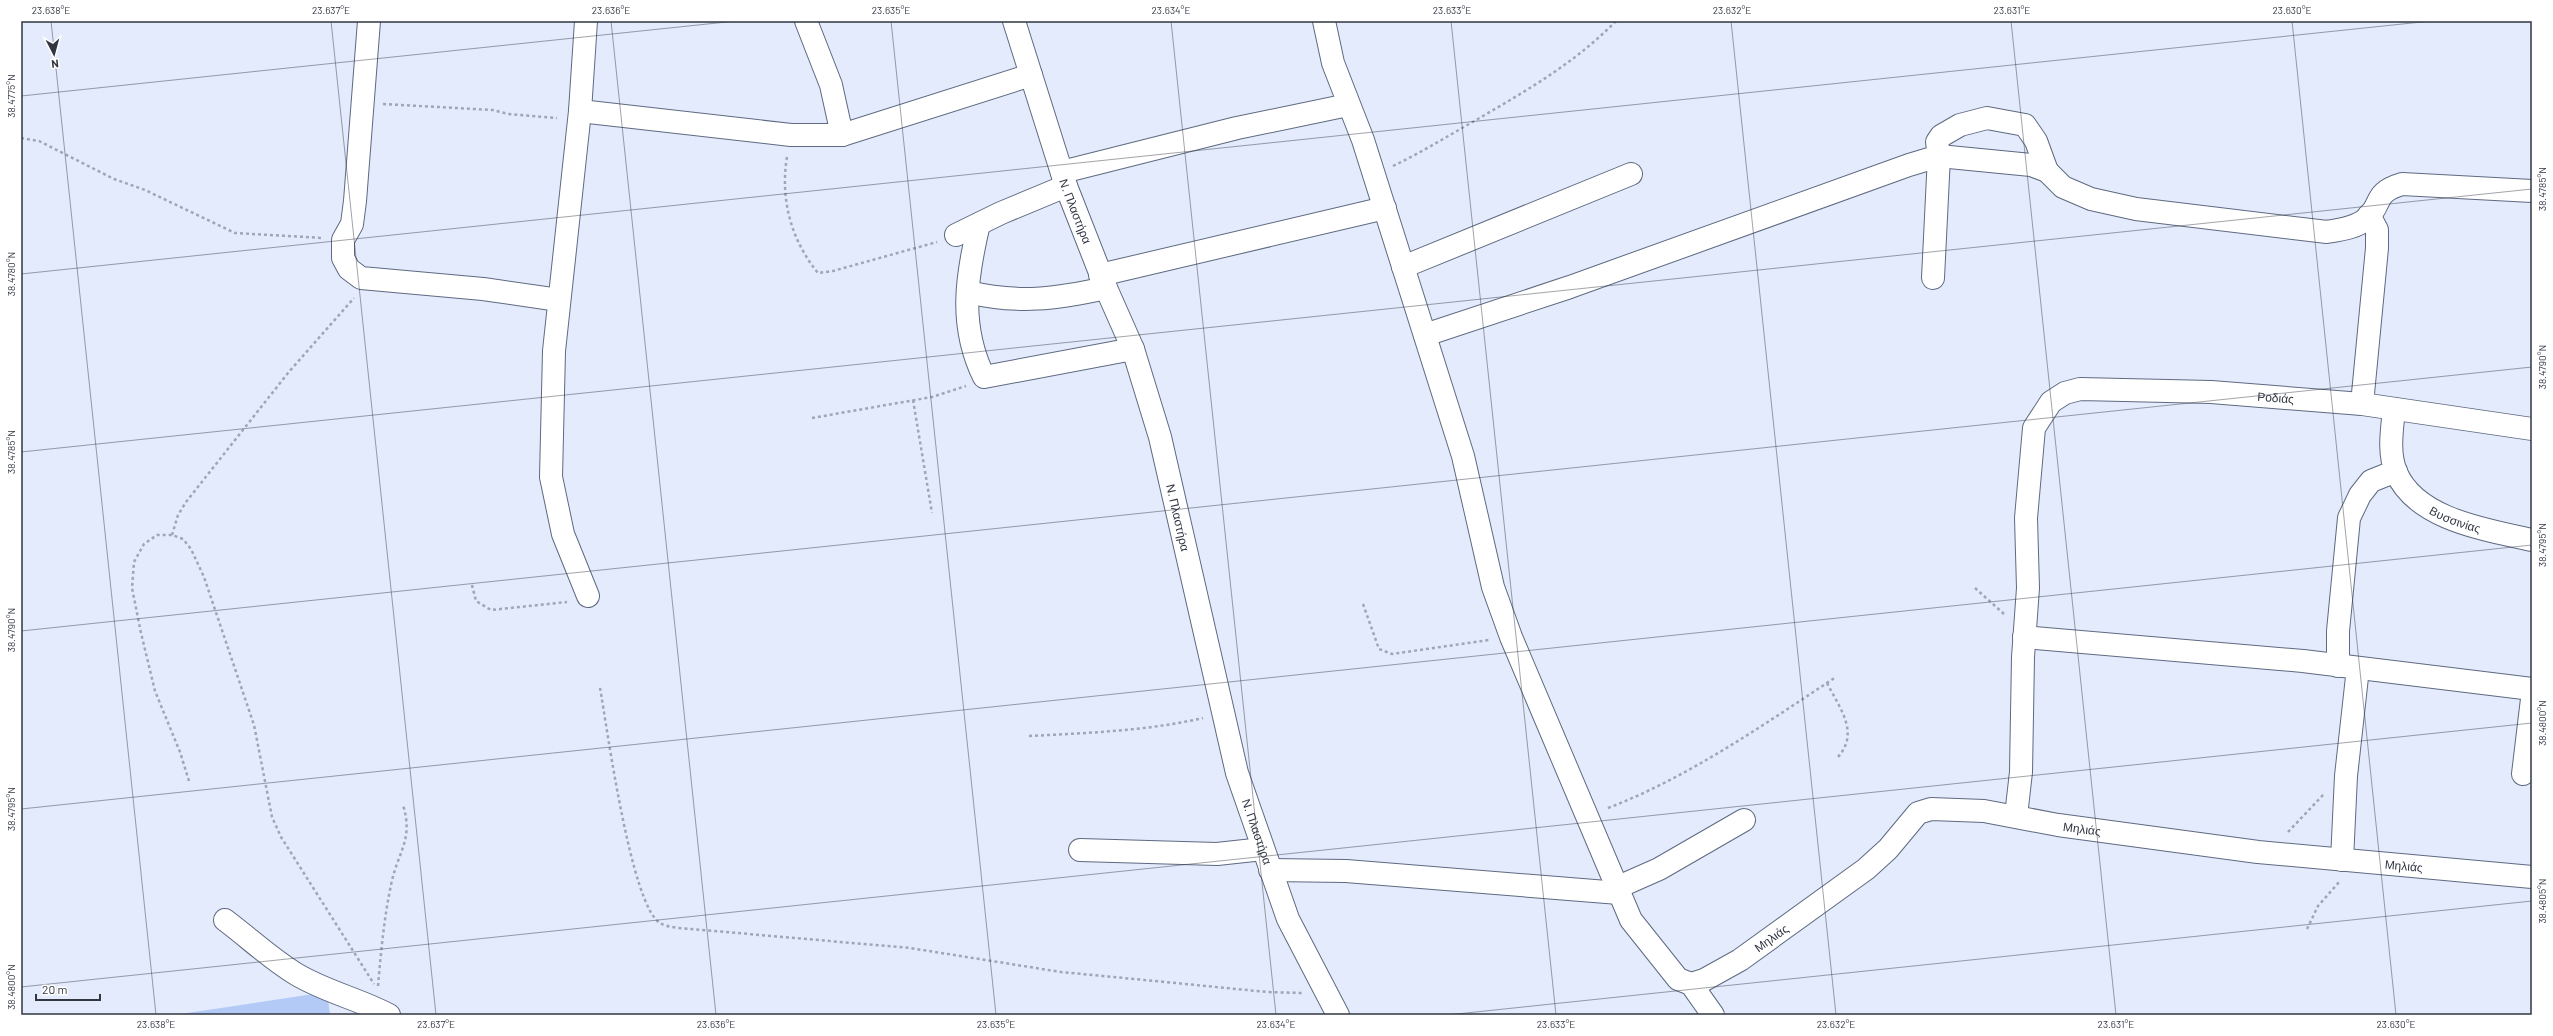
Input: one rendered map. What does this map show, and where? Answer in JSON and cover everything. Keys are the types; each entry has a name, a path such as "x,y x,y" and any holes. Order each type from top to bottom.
{"street":[{"path":"369,21 352,224 343,240 343,258 350,269 361,278 483,289 559,300"},
{"path":"586,21 580,111 554,351 551,477 563,534 588,596"},
{"path":"806,21 831,85 842,135"},
{"name":"Ν. Πλαστήρα","path":"1015,21 1064,179 1103,281 1133,349 1160,437 1237,774 1288,918 1324,991 1338,1015"},
{"path":"1324,21 1333,63 1385,208 1463,456 1493,587 1511,637 1631,920 1645,940 1678,979 1691,984 1713,1015"},
{"path":"580,111 791,135 842,135 1031,75"},
{"path":"956,236 1064,179 1238,128 1348,105"},
{"path":"1934,278 1939,156 1937,142 1941,136 1960,125 1987,118 2008,120 2025,125 2036,141 2047,171"},
{"path":"1425,335 1578,284 1910,164 1939,156 2031,164 2047,171 2063,187 2091,199 2143,210 2327,232 2349,227 2366,219 2379,197 2389,188 2402,184 2532,191"},
{"path":"1403,267 1631,174"},
{"path":"968,292 994,298 1035,300 1064,297 1103,281 1385,208"},
{"path":"2362,404 2378,248 2377,230 2369,215"},
{"path":"979,224 972,253 968,292 968,333 975,358 984,377 1133,349"},
{"name":"Ροδιάς","path":"2024,637 2028,588 2026,518 2034,428 2051,402 2065,393 2080,389 2211,392 2362,404 2532,429"},
{"name":"Βυσσινίας","path":"2394,409 2391,447 2396,471 2406,491 2428,507 2469,526 2532,540"},
{"path":"2349,861 2346,776 2348,667 2338,631 2349,518 2360,495 2371,481 2396,471"},
{"path":"2016,816 2021,772 2024,637 2348,667 2532,689"},
{"path":"2523,774 2532,699"},
{"name":"Μηλιάς","path":"1691,984 1704,980 1740,960 1866,869 1888,849 1918,813 1931,809 1984,811 2058,825 2271,853 2532,877"},
{"path":"1270,870 1346,871 1618,890 1659,869 1744,820"},
{"path":"1080,850 1217,854 1263,850"},
{"path":"225,920 296,974 340,996 357,1008 372,1006 389,1015"}],"path":[{"path":"1374,175 1424,151 1526,92 1573,60 1616,21"},
{"path":"363,105 383,104 493,110 508,114 560,119 580,111"},
{"path":"791,135 784,175 786,202 794,234 807,259 818,273 833,271 923,247 956,236"},
{"path":"21,138 39,141 114,179 145,190 235,233 284,234 343,240"},
{"path":"172,535 178,515 186,502 288,373 369,279"},
{"path":"812,418 913,400 962,387 984,377"},
{"path":"913,400 932,513"},
{"path":"188,781 180,752 156,690 140,633 132,588 134,562 144,544 157,535 172,535 183,540 191,549 204,577 254,725 272,817 281,837 377,989 391,883 407,835 407,818 403,805"},
{"path":"472,585 476,601 491,610 561,604 588,596"},
{"path":"1975,588 2001,611 2024,637"},
{"path":"1363,604 1379,649 1392,654 1511,637"},
{"path":"1586,816 1658,786 1705,760 1836,677"},
{"path":"1827,683 1845,718 1849,738 1845,750 1836,759"},
{"path":"600,688 632,859 642,894 652,914 660,924 690,929 910,948 1061,972 1267,992 1324,991"},
{"path":"1029,736 1112,732 1176,724 1223,714"},
{"path":"2271,853 2313,803 2346,776"},
{"path":"2307,929 2318,906 2349,861"}],"shaded area":[{"path":"327,992 330,1015 174,1015"}]}
